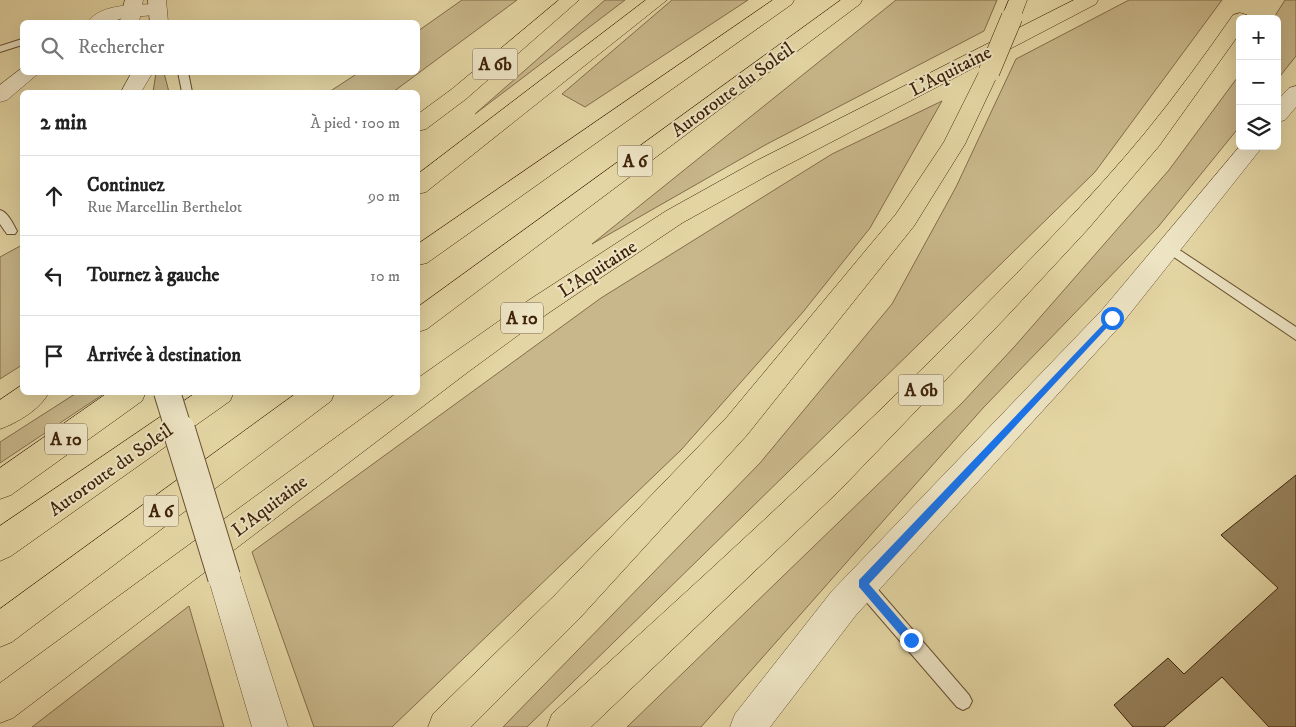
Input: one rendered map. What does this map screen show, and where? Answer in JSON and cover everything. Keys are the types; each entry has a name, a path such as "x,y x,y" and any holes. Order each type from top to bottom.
{"highway":[{"name":"A 6b","path":"420,123 459,94 570,0"},
{"path":"420,184 658,0"},
{"name":"A 6","path":"420,255 785,0"},
{"name":"Autoroute du Soleil","path":"420,320 852,0"},
{"name":"L'Aquitaine","path":"420,392 538,307 666,222 764,167 1089,0"},
{"path":"446,727 566,608 737,426 905,220 954,144 990,72 1015,8"},
{"name":"A 6b","path":"565,727 724,580 916,396 1054,252 1138,156 1200,77 1243,14"},
{"path":"0,416 31,395"},
{"name":"A 10","path":"0,485 128,395"},
{"name":"Autoroute du Soleil","path":"0,545 216,395"},
{"name":"A 6","path":"0,630 317,395"},
{"name":"L'Aquitaine","path":"0,705 416,395"}],"street":[{"path":"102,20 118,12 132,11 158,15"},
{"path":"0,95 26,75"},
{"path":"121,75 120,82 122,90"},
{"path":"132,90 141,75"},
{"path":"1281,110 1296,92"},
{"path":"748,727 844,603 1112,318 1249,150"},
{"path":"169,395 270,727"}],"lane":[{"path":"0,49 20,43"},
{"path":"184,75 187,90"},
{"path":"0,214 10,231"},
{"path":"1169,248 1296,334"},
{"path":"862,584 964,701"}],"shaded area":[{"path":"462,0 517,0 420,72 420,30"},
{"path":"605,0 625,0 475,114"},
{"path":"672,0 748,0 585,107 562,94"},
{"path":"896,0 997,0 984,31 767,144 592,244"},
{"path":"1129,0 1222,0 1095,172 527,727 503,727 760,463 892,304 956,187 1016,59"},
{"path":"1285,0 1296,0 1296,56 1281,75 1281,15 1276,15"},
{"path":"156,75 165,75 168,90 153,90"},
{"path":"355,75 416,75 396,90 332,90"},
{"path":"1236,79 1236,131 1158,227 983,408 701,727 627,727 962,403 1015,346 1169,170"},
{"path":"942,101 870,228 803,312 681,450 392,727 314,727 252,552 601,298 832,154"},
{"path":"20,246 20,366 0,379 0,257"},
{"path":"73,395 102,395 0,463 0,442"},
{"path":"189,606 224,727 32,727"}],"building":[{"path":"1296,475 1296,727 1269,727 1222,677 1164,727 1133,727 1114,705 1168,658 1184,674 1278,588 1221,535"}],"route":[{"path":"911,640 862,584 1112,318"}]}
